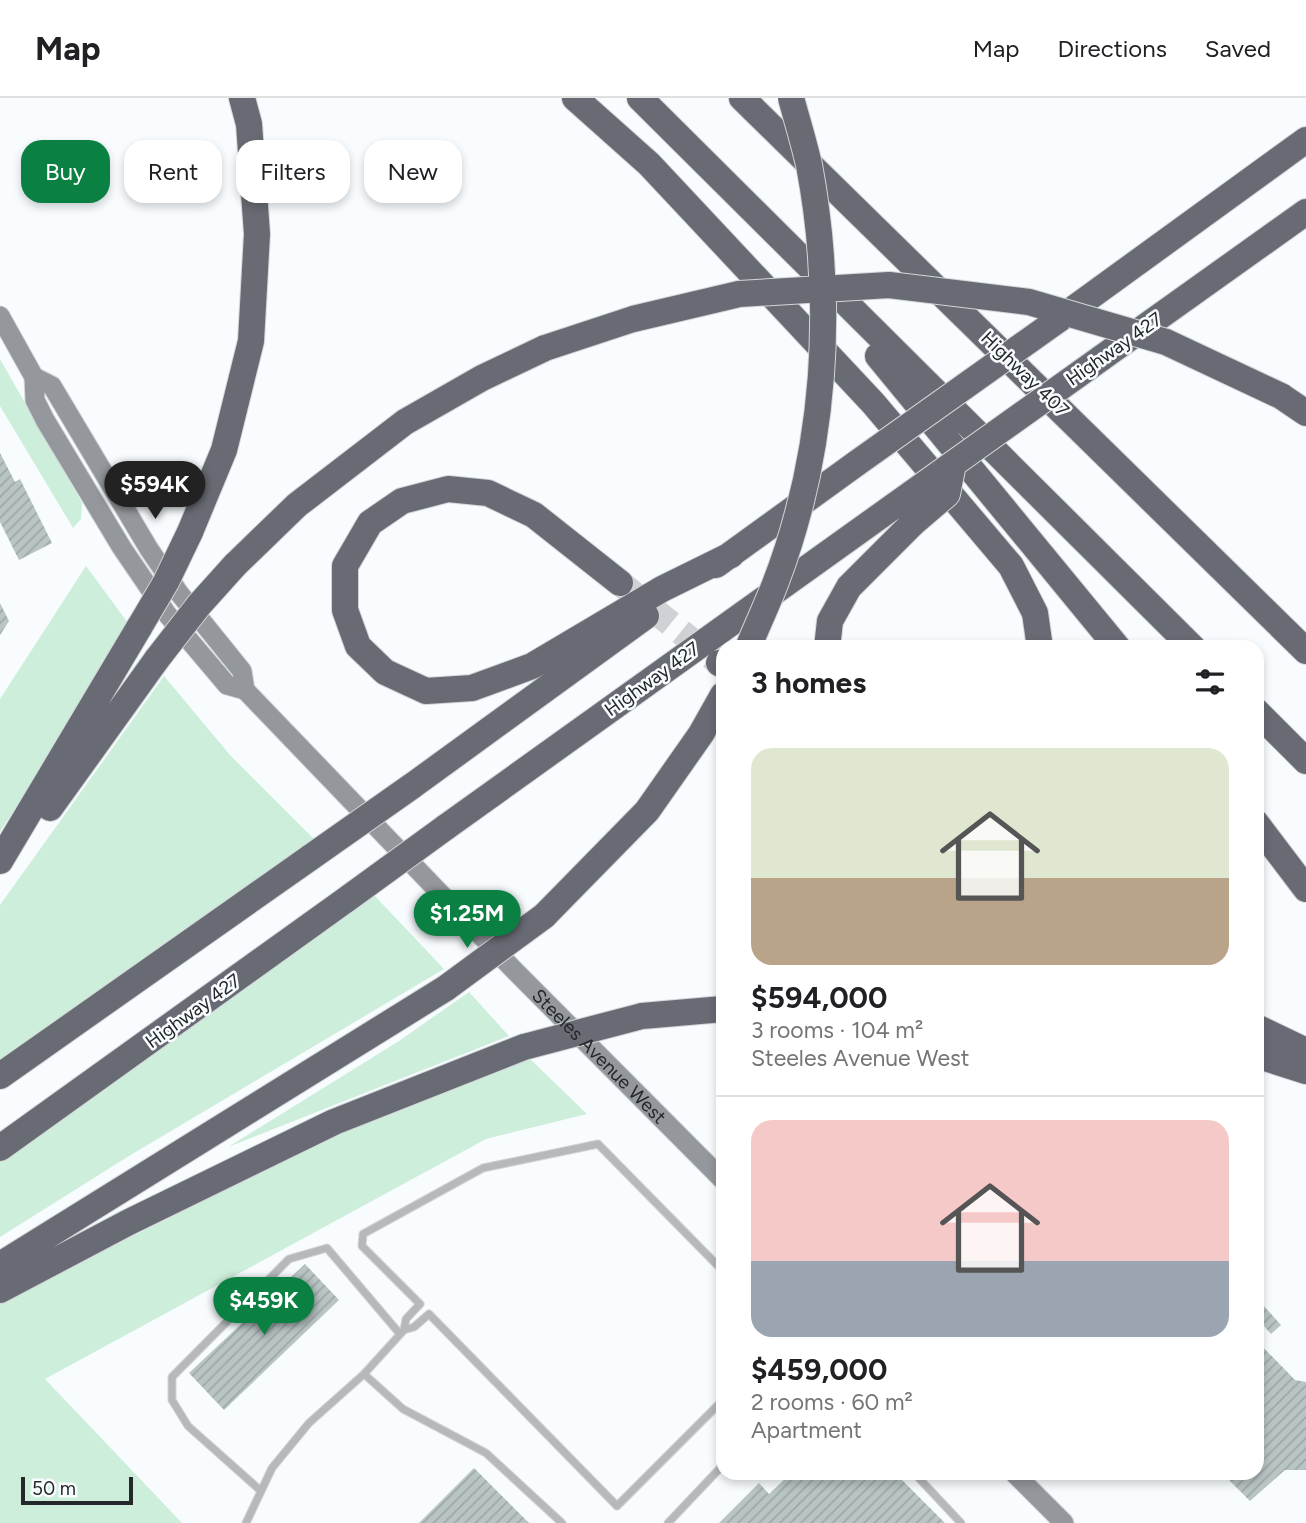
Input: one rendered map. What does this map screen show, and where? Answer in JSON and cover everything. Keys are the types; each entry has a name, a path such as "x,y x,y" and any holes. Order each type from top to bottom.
{"highway":[{"path":"0,863 166,582 224,450 251,341 257,234 249,124 242,98"},
{"path":"575,98 649,164 873,402 1012,566 1035,613 1039,640"},
{"path":"640,98 1185,640"},
{"name":"Highway 407","path":"743,98 1306,651"},
{"path":"751,640 776,583 801,501 816,418 822,345 820,248 808,164 791,98"},
{"path":"0,1076 412,786 1306,140"},
{"name":"Highway 427","path":"720,640 904,514 947,494 953,464 1306,212"},
{"path":"781,238 1111,640"},
{"path":"0,863 46,814 199,605 235,565 297,505 405,422 482,378 545,348 633,319 739,294 889,285 1030,302 1166,342 1282,396 1306,413"},
{"path":"620,583 534,514 488,493 448,489 402,501 370,523 345,566 345,610 358,646 385,672 426,691 472,688 532,666 662,589 731,555"},
{"path":"828,640 830,621 849,587 904,514"},
{"name":"Highway 427","path":"0,1148 446,827 716,642"},
{"path":"0,1265 160,1163 446,988 544,916 647,811 701,734 716,707"},
{"path":"1264,719 1306,761"},
{"path":"1264,834 1306,889"},
{"path":"0,1290 130,1222 334,1122 524,1046 642,1016 716,1010"},
{"path":"1264,1031 1306,1051"},
{"path":"1264,1058 1306,1071"}],"main road":[{"name":"Steeles Avenue West","path":"0,316 34,377 52,386 149,549 179,593 242,671 245,690 513,969 716,1173"},
{"path":"1021,1480 1064,1523"}],"lane":[{"path":"246,1523 272,1468 309,1423 364,1374 402,1332 406,1319 420,1304 362,1246 363,1234 484,1168 598,1144 716,1264"},
{"path":"261,1491 188,1426 172,1400 172,1377 289,1259 327,1248 402,1332"},
{"path":"402,1332 414,1327 429,1314 617,1506 716,1408"},
{"path":"364,1374 403,1409 486,1453 562,1523"},
{"path":"668,1523 716,1472"},
{"path":"921,1480 961,1523"}],"green space":[{"path":"0,359 82,503 81,519 73,528 0,406"},
{"path":"86,566 128,623 0,832 0,699"},
{"path":"164,676 230,755 315,840 0,1064 0,905"},
{"path":"373,894 444,969 129,1156 0,1237 0,1160"},
{"path":"469,992 509,1036 228,1147 399,1041"},
{"path":"529,1058 587,1114 486,1139 45,1379 182,1523 0,1523 0,1303 343,1130"}],"building":[{"path":"0,453 15,482 20,479 52,543 19,560 0,522"},
{"path":"0,603 9,621 0,635"},
{"path":"305,1264 339,1300 224,1410 189,1373"},
{"path":"1264,1306 1281,1325 1271,1334 1264,1326"},
{"path":"1264,1348 1295,1380 1306,1382 1306,1470 1285,1470 1250,1501 1229,1480 1264,1480"},
{"path":"474,1468 529,1523 419,1523"},
{"path":"784,1480 902,1480 945,1523 719,1523 759,1483 769,1494"}],"tunnel":[{"path":"620,583 716,660"}]}
